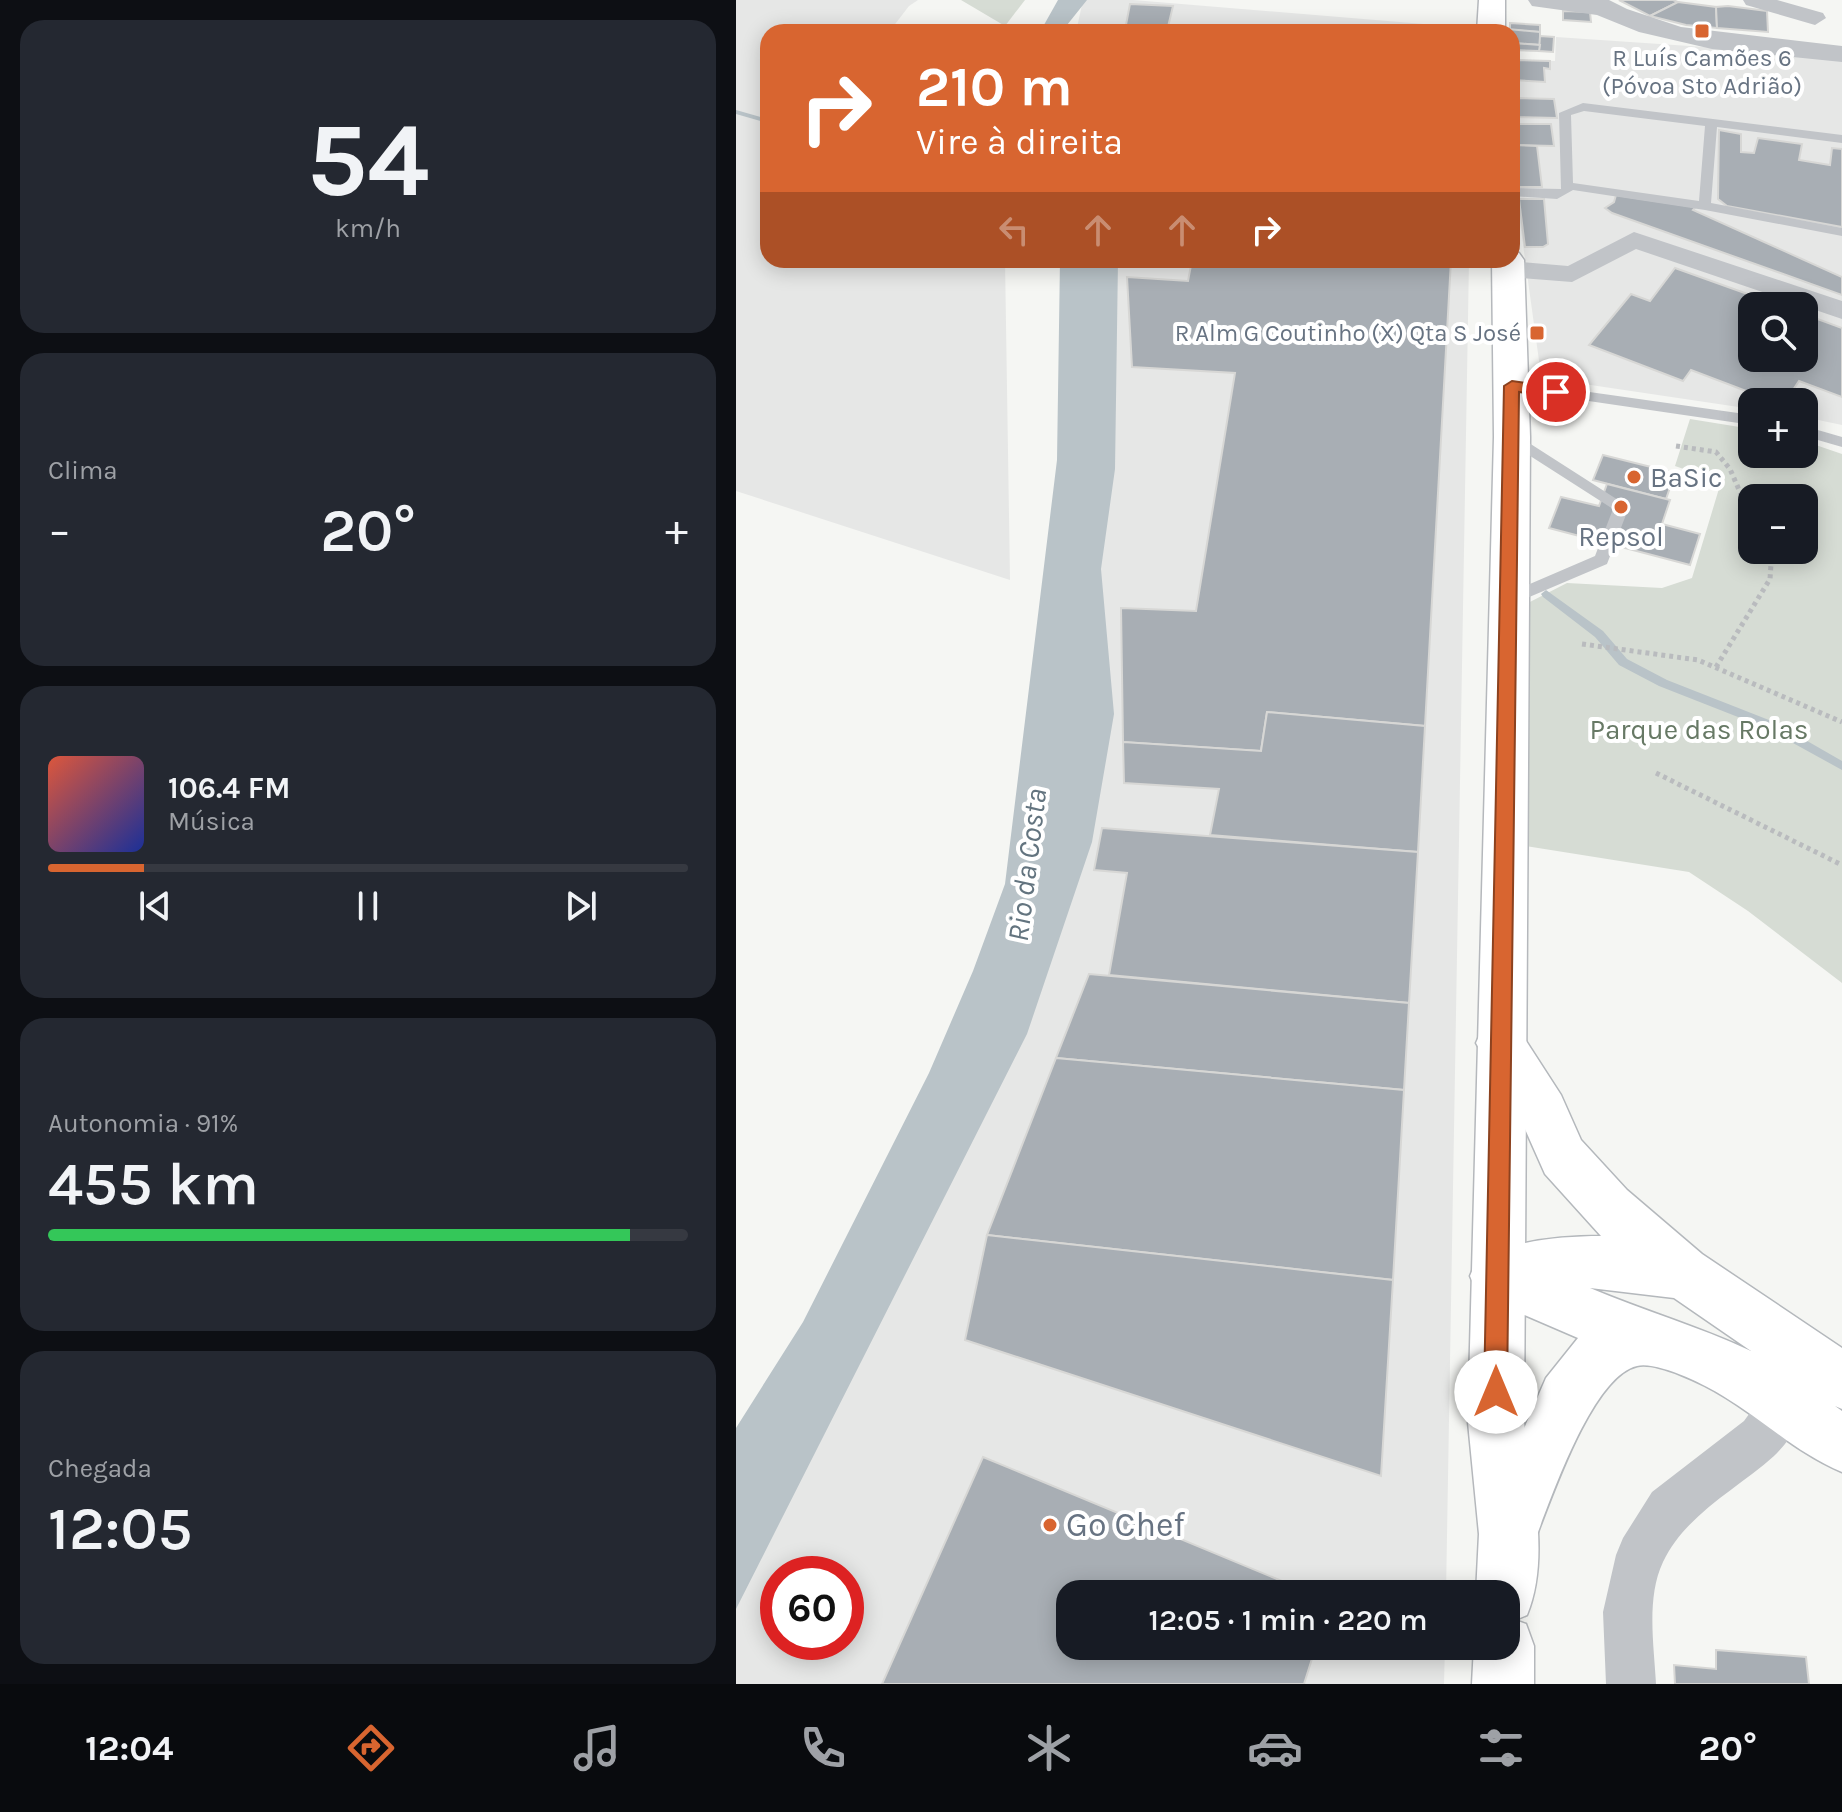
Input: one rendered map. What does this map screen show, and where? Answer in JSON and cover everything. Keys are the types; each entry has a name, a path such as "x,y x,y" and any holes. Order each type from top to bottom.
{"main road":[{"path":"1506,1580 1508,1534 1496,1422 1512,437 1508,268"},
{"path":"1500,1043 1543,1112 1563,1157 1609,1208 1814,1382 1842,1444"},
{"path":"1497,1276 1568,1262 1604,1262 1683,1273"},
{"path":"1497,1276 1641,1337 1689,1350 1742,1376 1814,1382"},
{"path":"1508,1534 1566,1398 1602,1351 1641,1337"},
{"path":"1503,1684 1504,1660"}],"street":[{"path":"1492,15 1540,0 1595,3 1639,26 1682,36 1842,54"},
{"path":"1754,0 1815,18"},
{"path":"1520,266 1572,274 1634,240 1842,310"},
{"path":"1631,1684 1628,1612 1640,1555 1669,1509 1760,1437 1814,1382"}],"lane":[{"path":"1520,193 1557,195 1567,191 1565,113 1573,108 1842,139"},
{"path":"1705,206 1711,123"},
{"path":"1569,186 1705,206 1842,232"},
{"path":"1512,386 1738,418"},
{"path":"1818,435 1842,442"},
{"path":"1508,600 1601,560 1621,507 1512,437"}],"path":[{"path":"1676,446 1716,452 1730,469 1738,488"},
{"path":"1716,667 1770,579 1771,564"},
{"path":"1582,644 1698,660 1842,722"},
{"path":"1656,773 1842,865"}],"shaded area":[{"path":"736,0 918,0 895,24 760,24 760,268 1005,268 1010,580 736,491"},
{"path":"1083,0 1133,0 1424,24 1078,24"},
{"path":"1556,37 1778,52 1842,61 1842,425 1818,420 1818,388 1738,388 1738,407 1541,375 1520,223 1520,60 1555,61"},
{"path":"1100,268 1469,268 1446,1580 1056,1580 1056,1660 1445,1660 1444,1684 736,1684 736,1544 1059,875"}],"green space":[{"path":"961,0 1025,0 1007,24"},
{"name":"Parque das Rolas","path":"1690,419 1738,427 1738,468 1818,468 1818,446 1842,454 1842,983 1748,911 1689,872 1519,845 1522,606 1567,583 1662,588 1692,578 1721,482 1675,466"}],"water":[{"path":"1058,0 1087,0 1068,24 1044,24"},
{"name":"Rio da Costa","path":"1060,268 1118,268 1115,469 1101,569 1114,714 1092,842 1027,1034 763,1556 760,1556 736,1609 736,1428 803,1322 929,1073 973,971 1005,884 1057,460"}],"building":[{"path":"1619,0 1673,0 1678,2 1650,16"},
{"path":"1678,2 1716,7 1717,28 1686,25 1650,16"},
{"path":"1130,4 1173,6 1169,24 1126,24"},
{"path":"1716,7 1767,11 1768,32 1717,28"},
{"path":"1563,11 1590,12 1591,22 1563,20"},
{"path":"1510,23 1540,25 1540,32 1520,31 1520,24"},
{"path":"1520,30 1540,32 1540,45 1520,44"},
{"path":"1540,36 1554,37 1553,52 1539,51"},
{"path":"1520,44 1540,45 1539,51 1520,50"},
{"path":"1520,60 1550,61 1550,69 1544,68 1545,82 1520,80"},
{"path":"1520,98 1554,99 1557,118 1520,117"},
{"path":"1520,124 1551,124 1554,146 1520,145"},
{"path":"1719,130 1741,134 1741,152 1754,153 1758,138 1802,144 1799,160 1830,165 1832,148 1842,149 1842,227 1727,206 1718,199"},
{"path":"1520,145 1537,146 1542,187 1520,187"},
{"path":"1616,195 1696,207 1693,210 1842,277 1842,295 1612,213 1605,208 1614,202"},
{"path":"1520,199 1544,199 1548,244 1525,247"},
{"path":"1190,268 1451,268 1425,726 1267,712 1261,751 1123,742 1121,608 1196,611 1235,373 1132,367 1127,277 1188,281"},
{"path":"1675,268 1742,292 1738,292 1738,372 1818,372 1818,319 1842,328 1842,397 1799,381 1794,388 1738,388 1691,370 1683,381 1589,345 1631,294 1650,301"},
{"name":"BaSic","path":"1603,455 1675,473 1666,499 1593,480"},
{"path":"1607,484 1670,500 1662,524 1700,534 1690,565 1549,528 1561,497 1599,506"},
{"path":"1267,712 1425,726 1418,852 1210,835 1219,789 1124,783 1123,742 1261,751"},
{"path":"1102,828 1418,852 1409,1003 1109,975 1127,873 1094,870"},
{"path":"1089,974 1409,1003 1404,1090 1056,1058"},
{"path":"1056,1058 1404,1090 1393,1280 987,1235"},
{"path":"987,1235 1393,1280 1381,1476 965,1340"},
{"name":"Go Chef","path":"983,1457 1279,1580 1056,1580 1056,1660 1312,1660 1304,1684 882,1684"},
{"path":"1716,1650 1806,1657 1809,1684 1675,1684 1674,1665 1716,1669"}],"waterway":[{"path":"736,112 760,119"},
{"path":"1546,594 1599,634 1623,662 1663,683 1770,725 1842,766"}],"place":[{"name":"R Luís Camões 6 (Póvoa Sto Adrião)","path":"1702,31"},
{"name":"R Alm G Coutinho (X) Qta S José","path":"1537,333"},
{"name":"BaSic","path":"1634,477"},
{"name":"Repsol","path":"1621,507"},
{"name":"Go Chef","path":"1050,1525"}],"route":[{"path":"1496,1392 1512,386 1556,392"}]}
